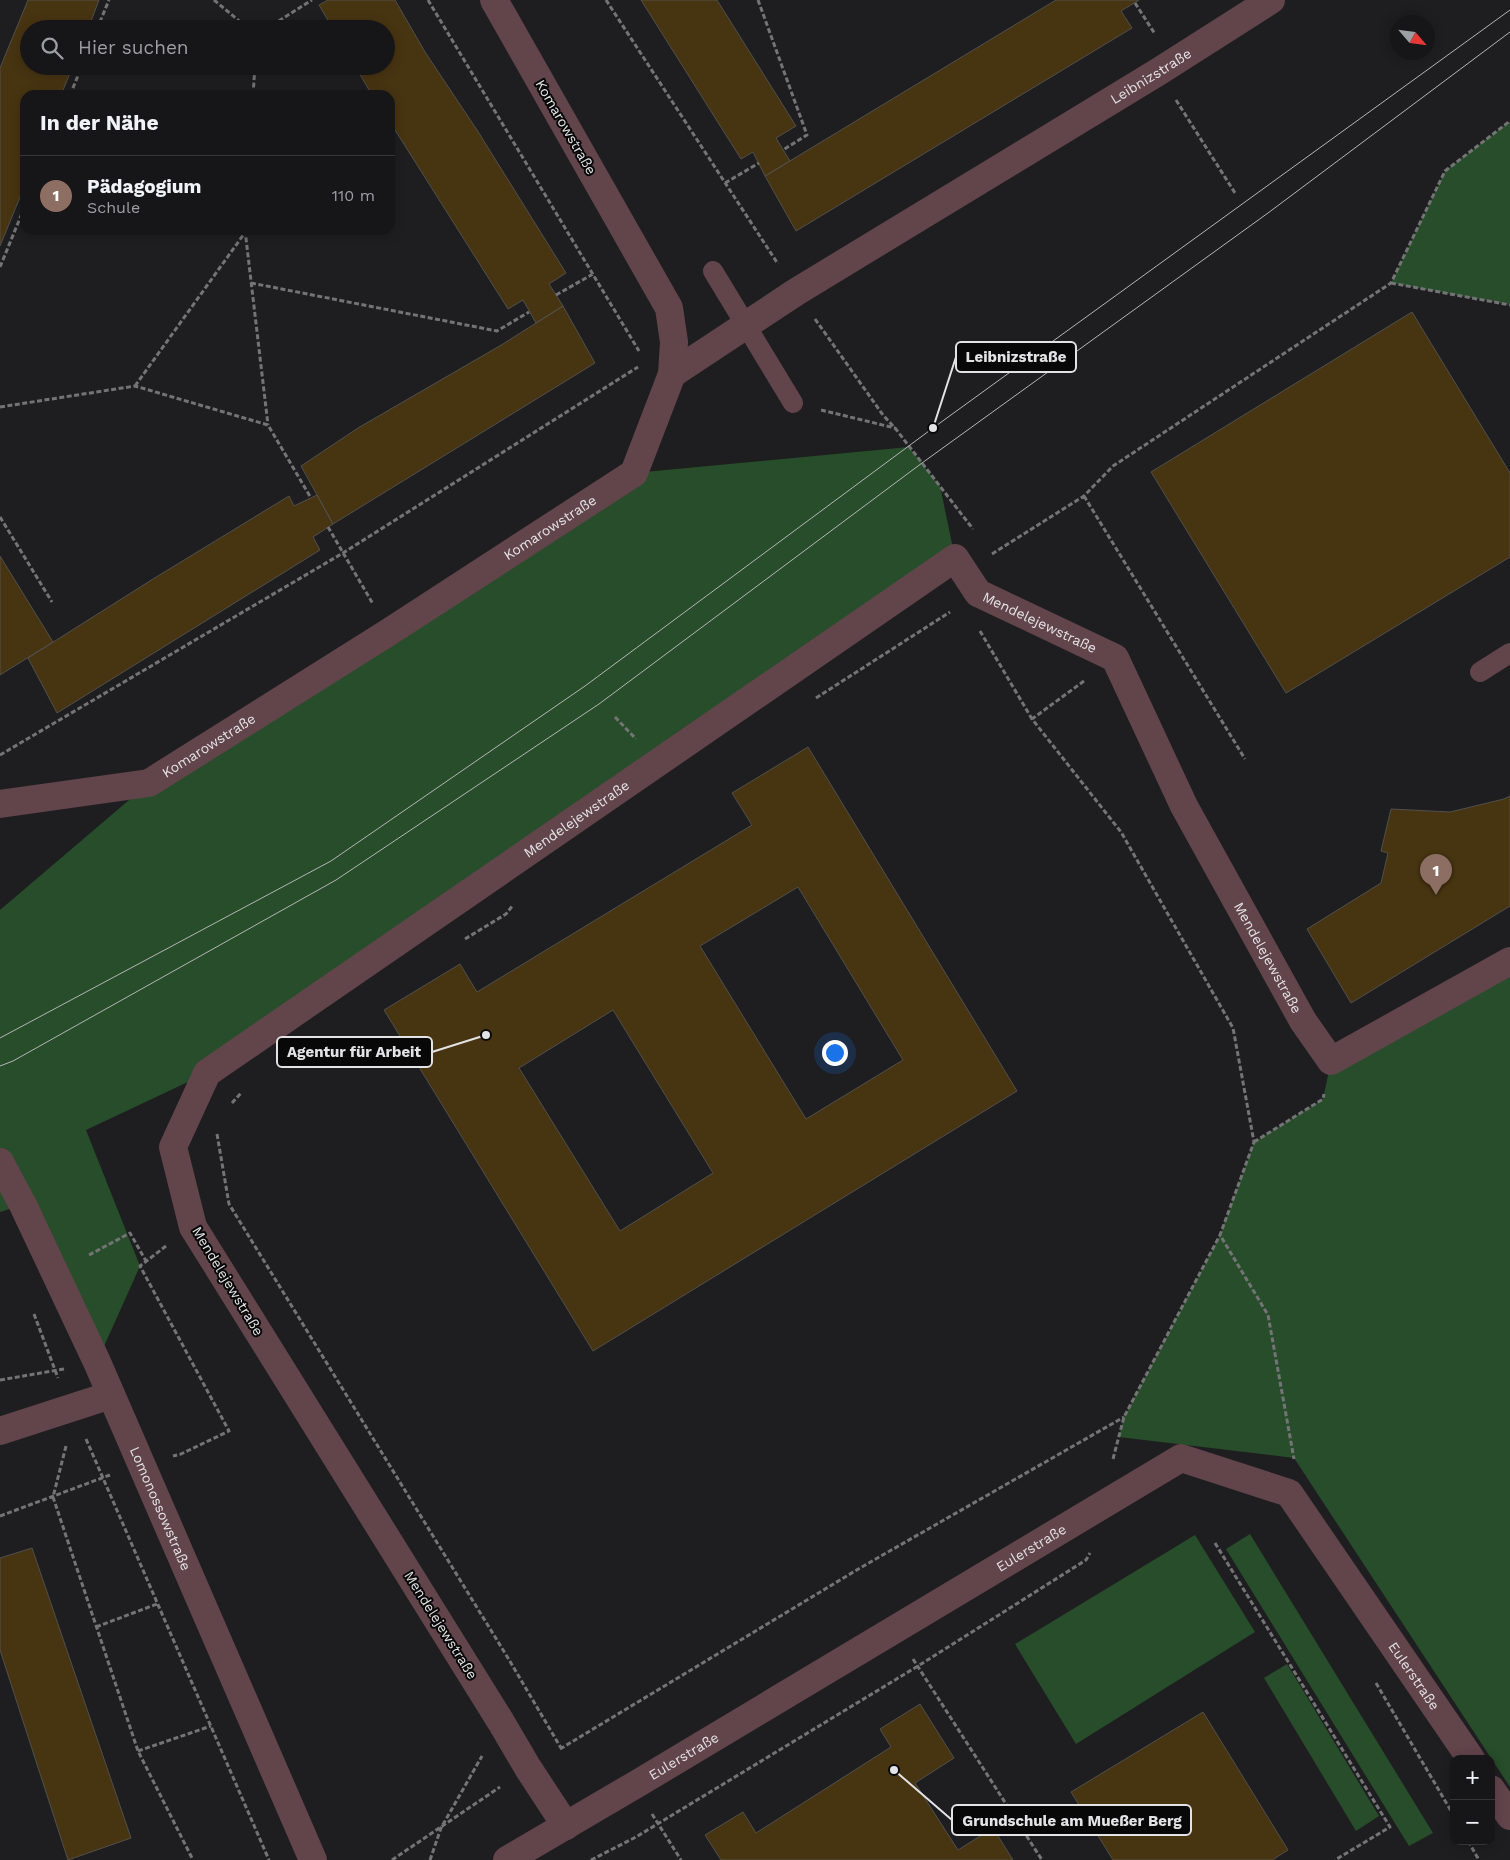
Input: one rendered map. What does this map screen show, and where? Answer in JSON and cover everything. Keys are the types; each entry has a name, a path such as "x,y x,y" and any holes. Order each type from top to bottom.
{"street":[{"name":"Komarowstraße","path":"2,798 149,783 389,632 634,473 672,374 674,342 669,308 494,0"},
{"name":"Leibnizstraße","path":"672,374 796,292 1158,72 1271,0"},
{"name":"Mendelejewstraße","path":"566,1826 528,1768 193,1227 173,1147 207,1073 955,558 971,598 1115,658 1184,806 1303,1020 1331,1061"},
{"path":"1331,1061 1510,962"},
{"name":"Lomonossowstraße","path":"0,1162 23,1205 97,1362 313,1860"},
{"path":"0,1431 111,1394"},
{"name":"Eulerstraße","path":"507,1860 1181,1458 1289,1493 1468,1755"},
{"path":"1495,1795 1510,1816"}],"lane":[{"path":"713,270 793,403"},
{"path":"1480,672 1510,654"}],"path":[{"path":"101,20 109,0"},
{"path":"214,0 238,20"},
{"path":"280,20 312,0"},
{"path":"428,0 646,362"},
{"path":"606,0 796,292 883,416 895,428 976,534"},
{"path":"758,0 807,135 783,150"},
{"path":"1158,72 1235,193"},
{"path":"72,90 78,75"},
{"path":"253,90 254,75"},
{"path":"812,700 971,598 992,554 1084,496 1113,466 1391,283 1445,171 1510,121"},
{"path":"725,183 759,163"},
{"path":"0,267 20,218"},
{"path":"135,386 242,235"},
{"path":"244,235 268,425 311,498"},
{"path":"556,295 592,274"},
{"path":"251,283 498,331 529,312"},
{"path":"1391,283 1510,304"},
{"path":"0,755 343,553 646,362 674,342"},
{"path":"0,407 135,386 268,425"},
{"path":"793,403 895,428"},
{"path":"1084,496 1245,759"},
{"path":"0,516 52,602"},
{"path":"328,527 389,632"},
{"path":"987,547 992,554"},
{"path":"971,598 1032,719 1121,832 1234,1028 1254,1142 1220,1235 1124,1418 1101,1506"},
{"path":"1032,719 1115,658"},
{"path":"464,940 506,914 519,899"},
{"path":"1254,1142 1323,1099 1331,1061"},
{"path":"227,1110 244,1089"},
{"path":"217,1133 228,1204 508,1658 561,1748 860,1568 1124,1418"},
{"path":"89,1255 130,1232 146,1261"},
{"path":"1220,1235 1268,1315"},
{"path":"140,1266 229,1431 181,1454"},
{"path":"32,1308 55,1370 104,1477 157,1604 269,1860"},
{"path":"0,1380 97,1362"},
{"path":"71,1407 72,1423 53,1498 138,1751 193,1860"},
{"path":"0,1516 53,1498"},
{"path":"1215,1543 1390,1827 1335,1860"},
{"path":"591,1860 636,1837 918,1666 1086,1560 1091,1551"},
{"path":"96,1627 157,1604"},
{"path":"895,1630 1042,1860"},
{"path":"430,1860 442,1828 501,1722"},
{"path":"138,1751 211,1726"},
{"path":"635,1785 681,1860"},
{"path":"392,1860 442,1828"},
{"path":"1470,1845 1479,1860"}],"green space":[{"path":"1510,121 1510,305 1391,283 1445,171"},
{"path":"909,447 940,486 955,558 207,1073 86,1130 140,1266 97,1362 23,1205 0,1212 0,910 149,783 634,473"},
{"path":"1510,961 1510,1787 1495,1764 1495,1755 1489,1755 1294,1458 1119,1437 1124,1417 1220,1235 1254,1142 1323,1099 1331,1061"},
{"path":"1250,1534 1433,1833 1409,1846 1226,1549"},
{"path":"1195,1535 1255,1632 1076,1744 1015,1644"},
{"path":"1287,1664 1379,1816 1356,1831 1264,1678"}],"building":[{"path":"28,0 99,0 91,20 20,20 20,75 69,75 63,90 20,90 20,197 0,246 0,68"},
{"path":"328,0 395,0 425,52 477,130 566,273 549,284 563,306 536,323 523,300 508,309 395,130 395,90 369,90 360,75 395,75 395,20 328,20 319,5"},
{"path":"641,0 717,0 796,126 776,138 790,161 765,176 753,152 741,159"},
{"path":"1056,0 1139,0 1121,11 1132,28 796,231 765,176"},
{"path":"563,306 595,363 333,524 301,466 358,428 503,344"},
{"path":"1412,312 1510,473 1510,557 1286,693 1151,472"},
{"path":"317,495 333,524 313,537 320,550 57,713 28,658 289,496 294,506"},
{"path":"0,556 53,642 0,675"},
{"path":"808,747 1017,1091 593,1351 384,1010 460,964 477,992 752,825 732,793","holes":["798,887 903,1060 806,1119 700,946","613,1010 713,1173 620,1231 519,1068"]},
{"path":"1510,796 1510,906 1351,1003 1307,929 1381,883 1388,853 1381,851 1391,809 1450,812"},
{"path":"32,1548 131,1838 68,1860 0,1650 0,1558"},
{"path":"920,1704 954,1758 915,1783 958,1850 993,1828 1013,1860 721,1860 705,1835 743,1812 756,1833 891,1747 880,1729"},
{"path":"1203,1712 1288,1850 1272,1860 1113,1860 1071,1792"}],"tram line":[{"path":"0,1038 331,861 585,686 933,428 1510,10"},
{"path":"0,1066 13,1061 336,880 599,704 922,463 1268,213 1510,32"}],"place":[{"name":"Leibnizstraße","path":"933,428"},
{"name":"Pädagogium","path":"1436,895"},
{"name":"Agentur für Arbeit","path":"486,1035"},
{"name":"Grundschule am Mueßer Berg","path":"894,1770"}]}
